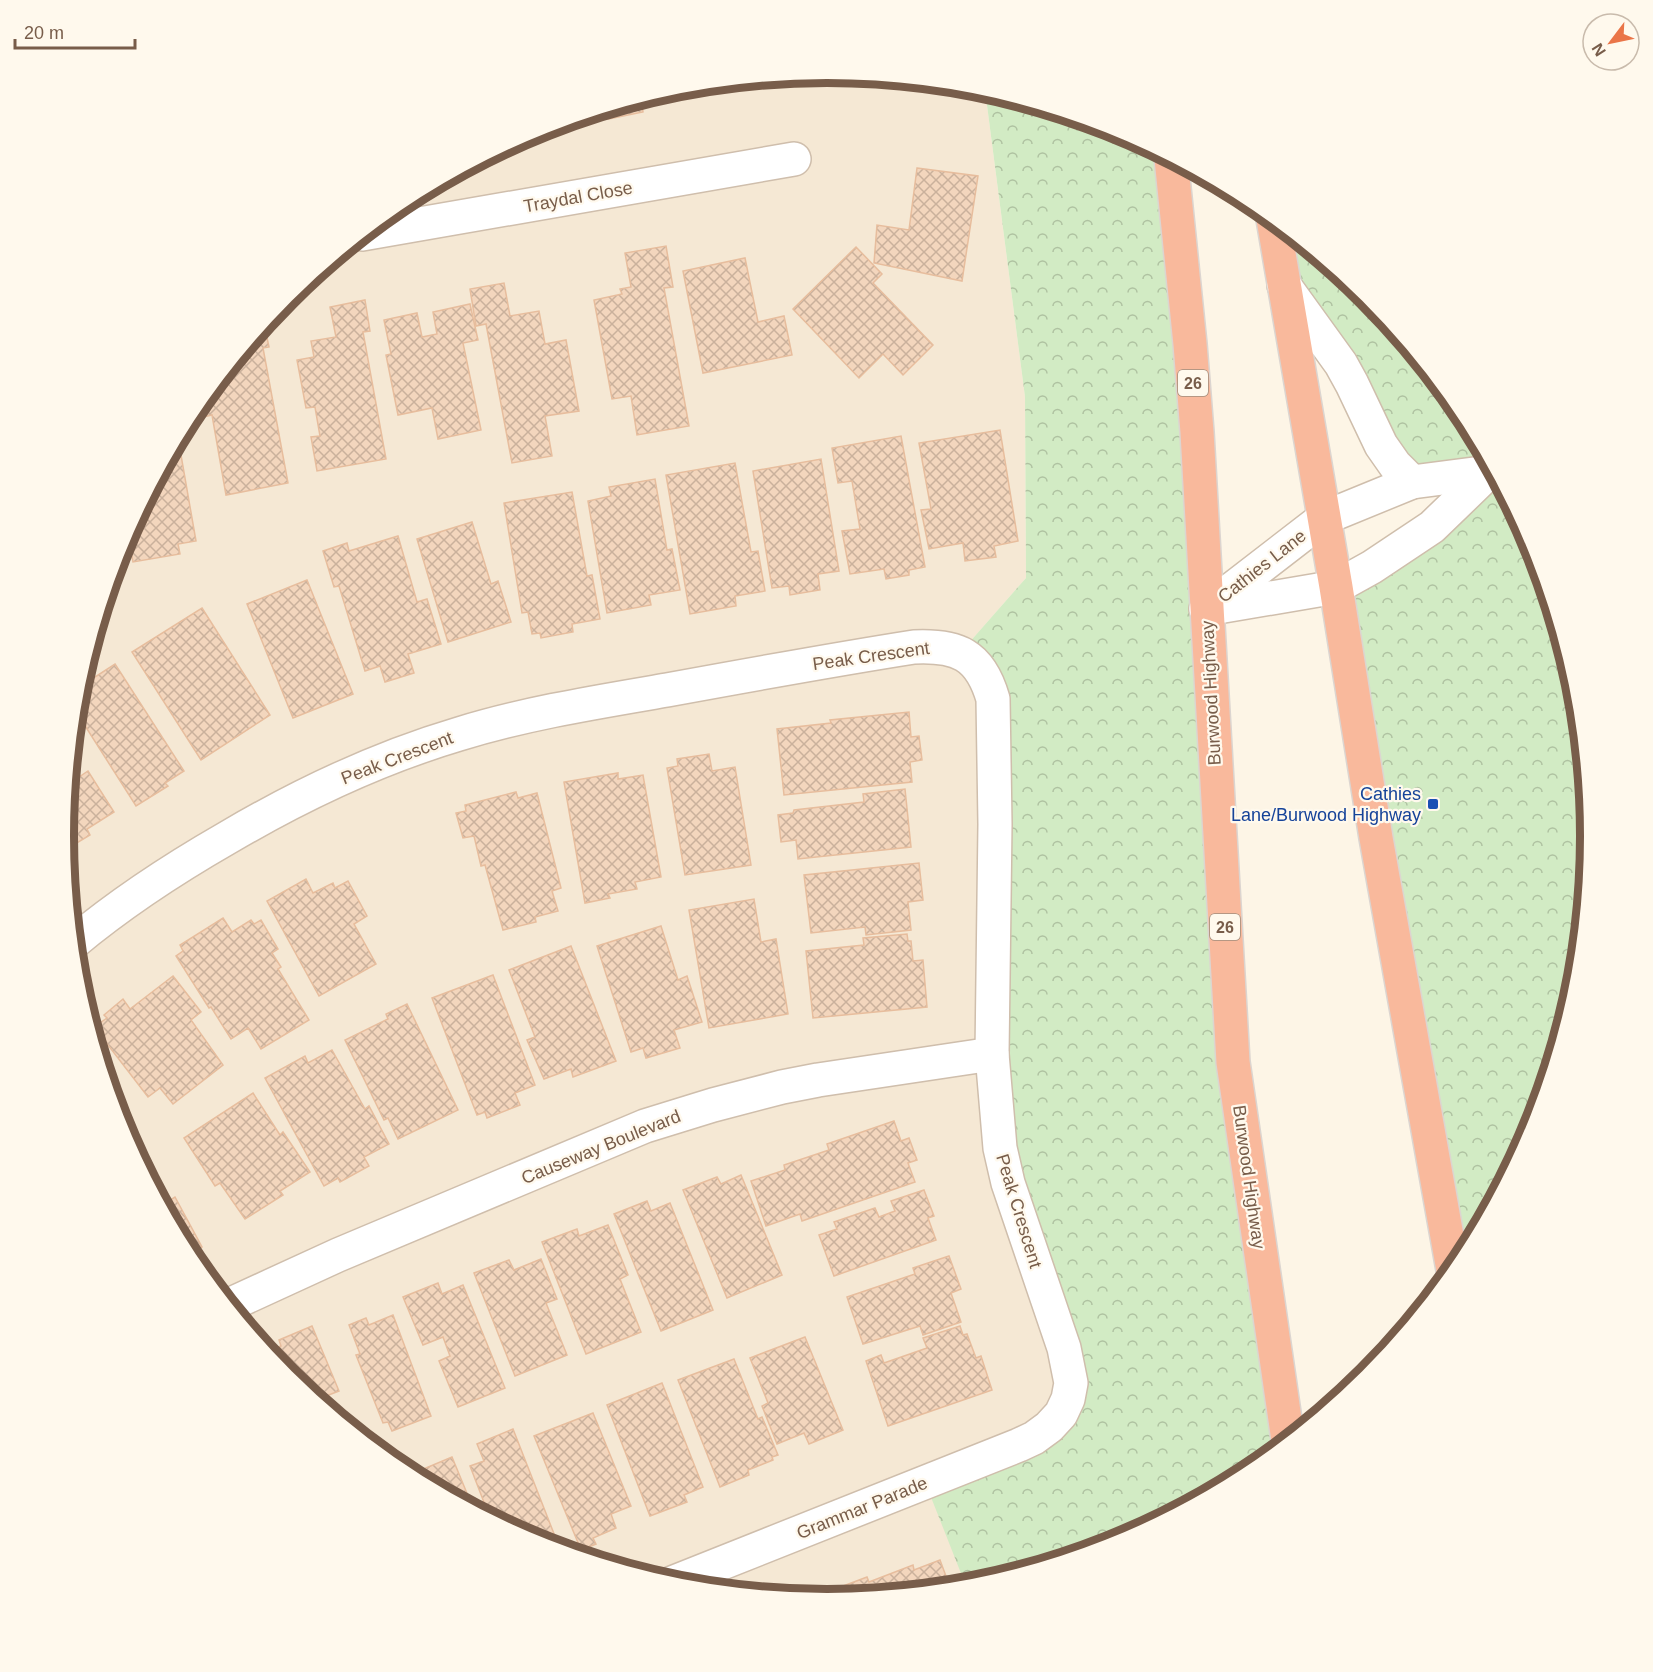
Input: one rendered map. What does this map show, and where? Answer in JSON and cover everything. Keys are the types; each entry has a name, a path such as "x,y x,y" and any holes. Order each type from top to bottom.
{"highway":[{"name":"Burwood Highway","path":"1172,167 1197,432 1233,1062 1287,1432"},
{"path":"1275,232 1378,848 1451,1257"}],"street":[{"name":"Traydal Close","path":"379,231 794,159"},
{"path":"1284,285 1341,364 1381,445 1395,465 1412,482"},
{"name":"Cathies Lane","path":"1206,609 1324,518 1412,482 1485,472"},
{"name":"Cathies Lane","path":"1206,609 1336,587 1372,567 1432,527 1487,474"},
{"name":"Peak Crescent","path":"81,937 172,870 259,819 322,787 415,748 509,720 569,707 914,646 938,646 952,649 969,658 984,676 993,699 995,824 992,1053 1003,1166 1069,1365 1071,1383 1068,1400 1061,1414 1049,1427"},
{"name":"Causeway Boulevard","path":"236,1302 338,1255 645,1126 782,1087 992,1053"},
{"name":"Grammar Parade","path":"689,1576 1019,1445 1049,1427"}],"shaded area":[{"path":"826,83 876,85 925,89 986,100 1025,397 1026,578 961,652 969,658 1116,1531 1069,1549 1021,1563 973,1575 925,1583 826,1589 728,1583 680,1575 632,1563 538,1532 450,1488 408,1462 330,1402 260,1332 229,1294 174,1213 151,1169 113,1078 99,1031 88,983 75,885 75,787 80,738 99,641 113,594 151,503 174,459 200,418 260,340 330,270 408,210 493,161 538,140 584,123 680,97 728,89 777,85"}],"green space":[{"path":"986,100 1069,123 1115,140 1172,167 1216,773 1289,1430 1245,1462 1203,1488 1115,1532 1069,1549 962,1577 925,1482 1068,1399 1008,1183 993,702 960,653 1026,578 1025,397"},
{"path":"1275,232 1323,270 1393,340 1453,418 1486,472 1412,482 1284,289"},
{"path":"1486,473 1502,503 1540,594 1565,689 1578,787 1580,836 1573,934 1565,983 1540,1078 1522,1124 1479,1213 1458,1246 1336,587"}],"building":[{"path":"642,106 643,112 608,119 607,116"},
{"path":"917,168 978,176 962,281 874,263 877,225 909,230"},
{"path":"666,246 673,287 664,288 689,426 637,435 631,396 612,399 594,300 622,294 620,289 631,287 625,253"},
{"path":"856,247 882,274 873,283 933,345 903,375 883,354 859,378 793,309"},
{"path":"745,258 758,322 784,316 792,355 703,373 683,271"},
{"path":"504,283 510,316 539,311 545,344 566,340 579,411 545,416 552,456 512,463 486,324 476,326 470,289"},
{"path":"365,300 370,331 363,332 386,459 317,471 311,437 320,436 315,407 306,408 297,360 314,357 311,341 336,337 330,307"},
{"path":"470,304 478,340 463,343 481,430 438,439 432,408 398,415 386,355 391,354 384,320 417,313 422,337 437,334 433,312"},
{"path":"266,334 269,347 263,348 288,483 226,495 212,415 203,417 229,378"},
{"path":"1000,430 1018,541 994,546 996,557 965,561 963,543 929,549 921,510 931,509 919,443"},
{"path":"901,436 925,567 909,570 909,575 886,579 884,569 850,574 842,531 860,529 852,481 838,483 832,448"},
{"path":"180,450 196,541 178,544 180,554 133,562 131,548 151,503"},
{"path":"821,459 839,571 818,574 820,590 790,595 789,586 772,588 753,471"},
{"path":"735,463 751,552 758,551 765,591 735,596 736,606 690,614 666,475"},
{"path":"655,479 667,550 672,549 680,590 649,595 651,605 607,613 588,501 611,496 609,487"},
{"path":"572,492 587,576 592,575 600,619 572,624 573,632 541,638 540,633 532,634 528,612 522,613 504,503"},
{"path":"472,522 491,584 498,581 511,622 448,642 417,539"},
{"path":"398,536 417,602 427,599 441,644 408,654 414,673 385,682 380,666 365,671 339,586 334,587 323,551 347,543 349,551"},
{"path":"307,580 353,694 293,718 247,604"},
{"path":"202,608 270,715 201,760 132,652"},
{"path":"115,664 184,771 165,783 168,786 136,806 83,722 90,680"},
{"path":"909,712 911,737 919,736 922,760 910,762 912,782 784,795 777,729 831,723 830,720"},
{"path":"709,754 712,771 735,767 751,865 685,875 667,768 678,766 677,759"},
{"path":"88,771 114,812 87,829 90,835 74,844 76,773 79,777"},
{"path":"618,773 618,779 643,775 661,877 635,882 637,889 608,894 610,898 585,903 564,782"},
{"path":"905,789 911,847 798,859 796,840 781,842 778,815 793,813 794,810 864,802 863,794"},
{"path":"516,792 518,798 537,793 561,888 552,891 558,911 535,917 536,922 503,930 485,865 481,866 474,836 463,838 456,813 466,811 465,805"},
{"path":"919,863 923,900 908,902 911,930 866,935 865,927 811,933 804,875"},
{"path":"306,879 313,893 333,883 335,888 348,881 367,916 354,924 376,964 319,996 267,901"},
{"path":"754,899 761,942 776,939 788,1014 709,1028 689,910"},
{"path":"223,918 232,932 251,920 254,924 261,920 278,949 272,953 281,967 278,969 309,1020 261,1049 248,1028 231,1039 176,956 183,951 180,945"},
{"path":"661,926 678,980 687,976 702,1022 674,1030 680,1048 646,1058 643,1048 631,1052 597,946"},
{"path":"907,934 908,941 911,941 913,961 923,960 927,1007 813,1018 806,951 864,945 863,938"},
{"path":"571,946 616,1061 573,1077 571,1069 544,1079 527,1040 535,1037 509,970"},
{"path":"493,975 535,1085 515,1093 520,1105 487,1118 485,1112 477,1115 432,998"},
{"path":"173,976 201,1012 191,1020 223,1065 173,1104 160,1088 148,1097 100,1035 98,1025 107,1018 104,1015 123,999 130,1009"},
{"path":"407,1004 458,1110 398,1139 388,1118 384,1120 345,1040 388,1019 386,1014"},
{"path":"332,1050 365,1109 369,1106 389,1144 364,1157 369,1166 340,1182 338,1178 324,1186 265,1078 305,1056 308,1063"},
{"path":"253,1093 280,1135 283,1132 310,1172 280,1191 283,1195 245,1219 220,1183 215,1186 184,1138"},
{"path":"894,1121 901,1141 909,1138 917,1160 908,1163 915,1182 802,1221 800,1214 766,1226 751,1181 785,1170 784,1165 829,1150 827,1144"},
{"path":"741,1175 782,1275 727,1298 683,1190 717,1177 721,1184"},
{"path":"924,1190 934,1216 928,1218 936,1240 834,1276 819,1235 837,1229 834,1222 875,1208 879,1217 895,1211 891,1201"},
{"path":"175,1197 202,1247 197,1249 168,1201"},
{"path":"647,1201 651,1211 670,1203 713,1310 661,1331 614,1214"},
{"path":"608,1225 628,1275 620,1279 641,1332 586,1354 542,1242 577,1229 579,1236"},
{"path":"949,1256 961,1289 951,1293 961,1322 923,1335 920,1326 863,1344 847,1297 915,1274 913,1268"},
{"path":"541,1259 557,1299 546,1303 567,1355 515,1376 474,1273 509,1260 514,1270"},
{"path":"438,1283 442,1294 463,1285 505,1388 458,1407 439,1361 450,1356 443,1337 423,1345 403,1297"},
{"path":"393,1315 431,1416 392,1431 388,1422 383,1423 356,1355 360,1354 349,1325 366,1318 369,1325"},
{"path":"312,1326 339,1391 324,1397 275,1348 281,1346 279,1340"},
{"path":"960,1326 963,1335 967,1334 976,1358 981,1356 992,1390 888,1426 866,1361 881,1355 884,1363 927,1348 923,1338"},
{"path":"805,1337 843,1430 809,1444 804,1433 777,1444 762,1406 768,1403 750,1358"},
{"path":"734,1359 758,1419 762,1417 778,1455 772,1457 773,1460 748,1470 749,1475 720,1487 678,1380"},
{"path":"662,1383 703,1487 684,1495 687,1502 650,1516 607,1405"},
{"path":"593,1413 631,1506 611,1514 616,1528 593,1538 596,1544 584,1549 580,1548 534,1436"},
{"path":"513,1429 556,1539 486,1507 470,1466 484,1461 477,1444"},
{"path":"452,1457 469,1498 450,1488 421,1470"},
{"path":"940,1560 947,1579 925,1583 836,1589 867,1577 869,1582 913,1565 914,1570"}],"place":[{"name":"Cathies Lane/Burwood Highway","path":"1433,804"}]}
